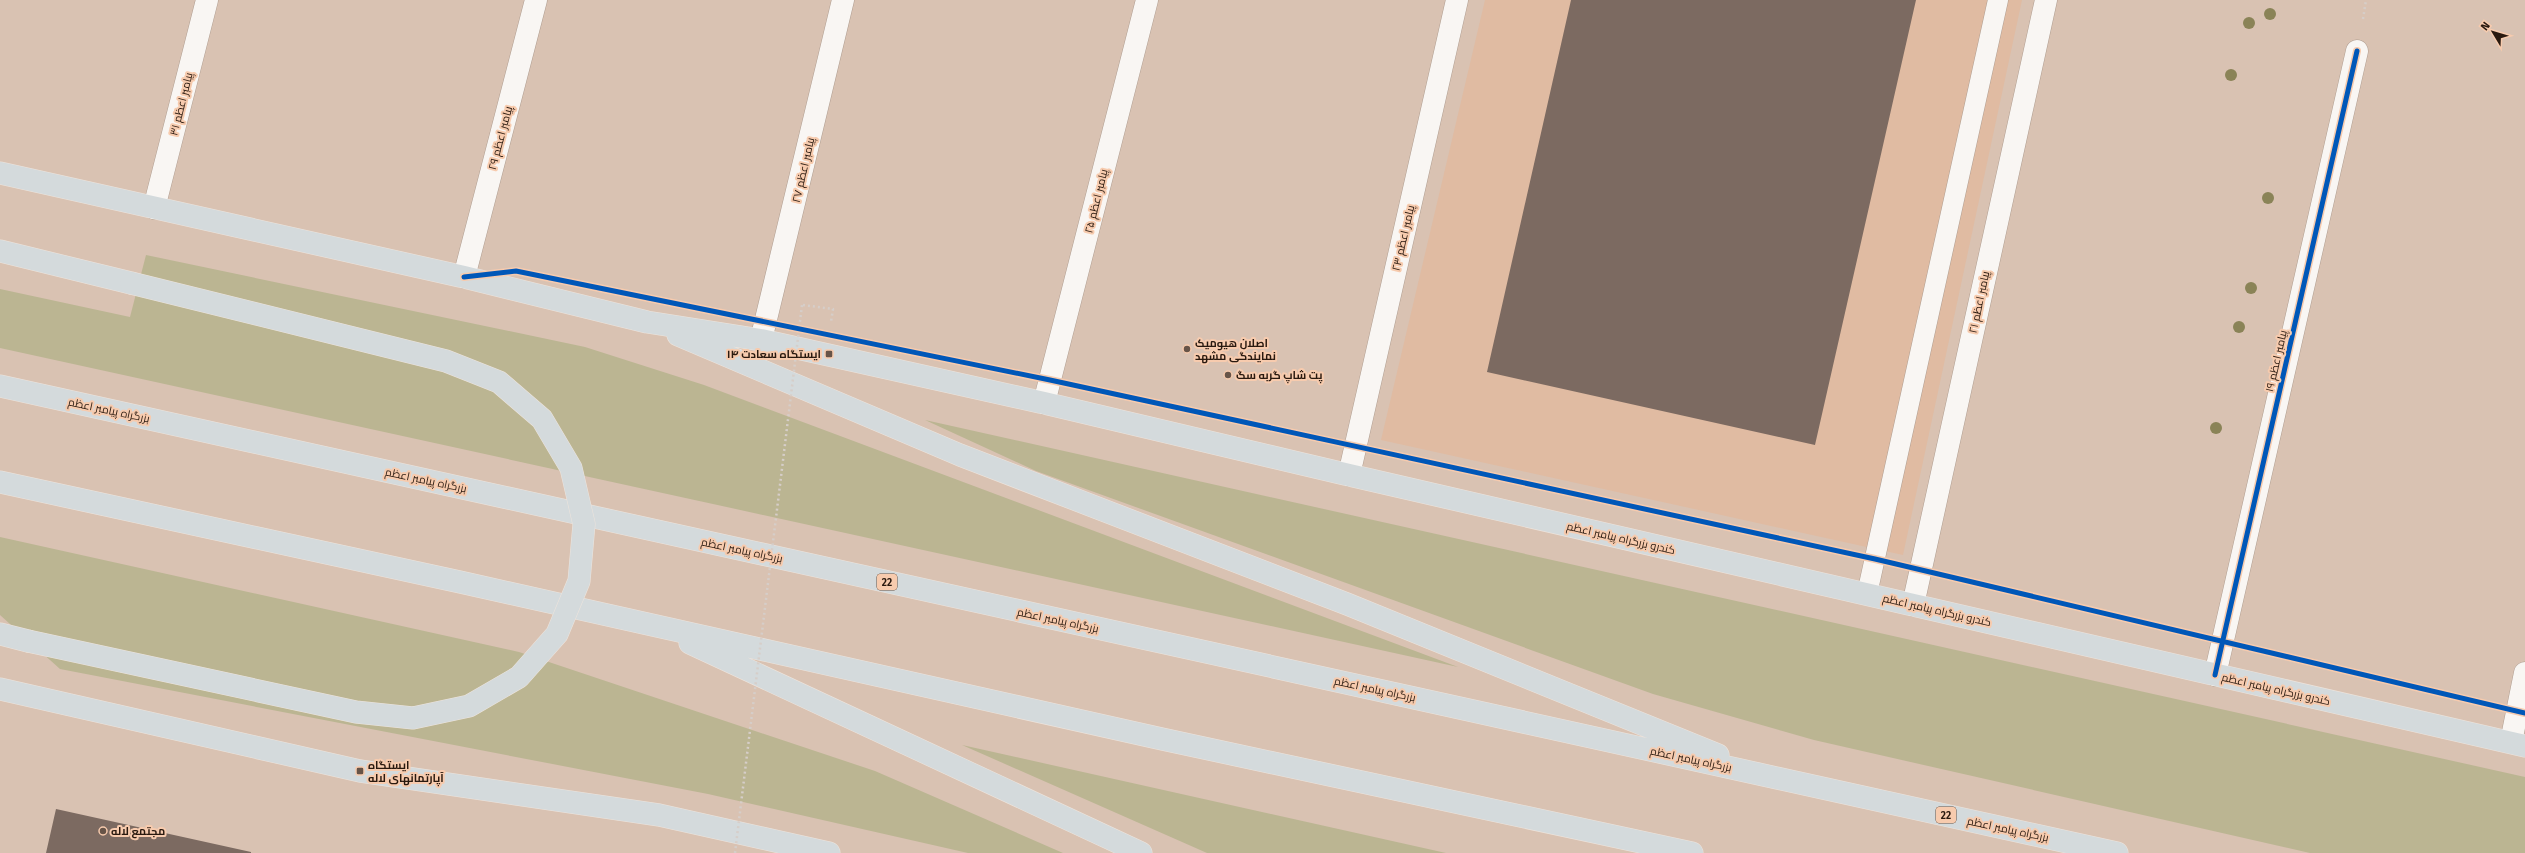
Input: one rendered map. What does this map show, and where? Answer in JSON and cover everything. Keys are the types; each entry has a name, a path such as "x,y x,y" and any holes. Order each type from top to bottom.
{"highway":[{"path":"0,173 464,277 647,322 960,455 1347,604 1774,778"},
{"path":"0,251 446,361 499,382 542,419 571,468 584,524 579,581 556,634 519,677 469,706 413,718 356,712 0,634"},
{"name":"کندرو بزرگراه پیامبر اعظم","path":"647,322 764,330 1044,403 1349,475 2518,744"},
{"name":"بزرگراه پیامبر اعظم","path":"0,386 2117,853"},
{"path":"0,482 1162,739 1692,853"},
{"path":"651,625 1141,853"},
{"path":"0,689 360,771 659,815 829,853"}],"street":[{"name":"پیامبر اعظم ۳۱","path":"154,208 207,0"},
{"name":"پیامبر اعظم ۲۹","path":"464,277 536,0"},
{"name":"پیامبر اعظم ۲۷","path":"764,330 843,0"},
{"name":"پیامبر اعظم ۲۵","path":"1044,403 1147,0"},
{"name":"پیامبر اعظم ۲۳","path":"1349,475 1457,0"},
{"name":"پیامبر اعظم ۲۱","path":"1913,605 2046,0"},
{"name":"پیامبر اعظم ۱۹","path":"2215,675 2357,51"},
{"path":"2518,744 2525,673"}],"lane":[{"path":"1867,594 1998,0"}],"path":[{"path":"735,853 802,305 833,309 831,324"},
{"path":"764,330 806,329"}],"shaded area":[{"path":"1485,0 2022,0 1903,555 1381,440"},
{"path":"146,255 585,347 704,385 1458,667 0,348 0,289 130,317"},
{"path":"925,420 2525,777 2525,853 2310,853 1814,740 1653,694 1036,471"},
{"path":"0,537 519,652 875,771 1063,853 968,853 708,794 60,669 0,615"},
{"path":"962,745 1446,853 1207,853"}],"building":[{"path":"1571,0 1916,0 1815,445 1487,372"},
{"name":"مجتمع لاله","path":"56,809 251,852 251,853 46,853"}],"cycle path":[{"path":"2215,675 2357,51"},
{"path":"464,277 516,271 1050,380 1875,559 2525,713"}],"place":[{"name":"اصلان هیومیک نمایندگی مشهد","path":"1187,349"},
{"name":"ایستگاه سعادت ۱۴","path":"829,354"},
{"name":"پت شاپ گربه سگ","path":"1228,375"},
{"name":"ایستگاه آپارتمانهای لاله","path":"360,771"},
{"name":"مجتمع لاله","path":"103,831"}]}
